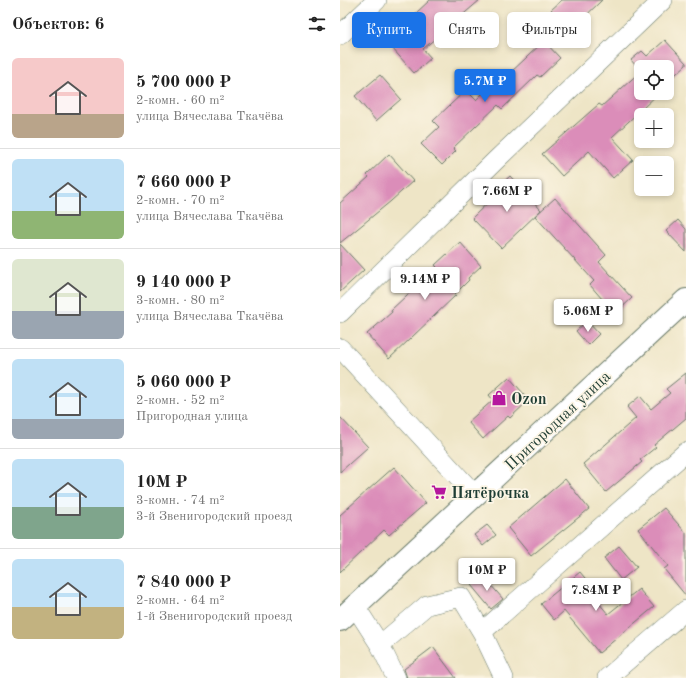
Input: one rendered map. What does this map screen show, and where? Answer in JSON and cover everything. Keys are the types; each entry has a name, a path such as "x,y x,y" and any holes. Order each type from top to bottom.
{"street":[{"path":"340,36 378,0"},
{"path":"340,312 663,0"},
{"name":"Пригородная улица","path":"347,613 686,300"},
{"path":"340,348 475,495"},
{"path":"482,632 686,452"},
{"path":"380,645 427,606 461,597 482,632 504,678"},
{"path":"607,678 686,611"},
{"path":"347,613 380,645 396,678"}],"building":[{"path":"430,0 480,0 466,12 434,12 434,40 426,46 426,12 417,12"},
{"path":"562,0 602,0 590,12 553,12 551,10"},
{"path":"665,40 686,63 686,65 674,76 674,60 634,60 634,64 631,60 642,51 647,56"},
{"path":"392,48 424,48 423,49 431,58 414,73"},
{"path":"537,48 551,48 560,58 540,77 537,75 502,109 498,105 453,148 456,151 442,165 421,144 439,127 433,121 466,90 476,100 506,71 509,74"},
{"path":"380,75 401,99 376,121 355,96"},
{"path":"634,77 634,100 652,100 643,108 634,108 634,116 612,137 633,160 613,178 589,151 562,176 542,154 599,104 602,106"},
{"path":"389,154 413,181 340,243 340,203 369,177 367,175"},
{"path":"510,176 541,210 501,248 472,218 503,188 500,185"},
{"path":"555,198 606,255 599,262 632,298 615,314 590,285 594,281 535,216"},
{"path":"678,220 686,229 686,252 666,231"},
{"path":"460,242 481,266 468,278 469,280 455,294 456,295 389,359 367,334 392,312 391,310 437,267 435,265"},
{"path":"340,244 364,270 340,292"},
{"path":"587,321 599,334 588,345 576,331"},
{"path":"686,373 686,418 654,445 656,447 640,460 642,462 606,492 583,464 636,418 627,407 640,396 651,409 670,393 666,389"},
{"path":"509,377 529,400 510,418 508,416 483,439 468,422 493,400 489,395"},
{"path":"340,417 368,447 340,472"},
{"path":"394,467 426,503 389,535 384,530 340,572 340,515"},
{"path":"565,479 589,509 531,556 508,528"},
{"path":"664,508 686,533 686,596 664,569 668,566 638,529"},
{"path":"487,525 496,535 483,546 474,535"},
{"path":"619,546 637,567 621,580 604,558"},
{"path":"580,572 593,588 589,591 608,614 639,589 654,607 599,653 564,611 554,620 541,604"},
{"path":"483,576 503,599 491,609 471,585"},
{"path":"433,647 456,678 407,678 404,669"}],"place":[{"name":"Ozon","path":"499,398"},
{"name":"Пятёрочка","path":"439,492"}]}
